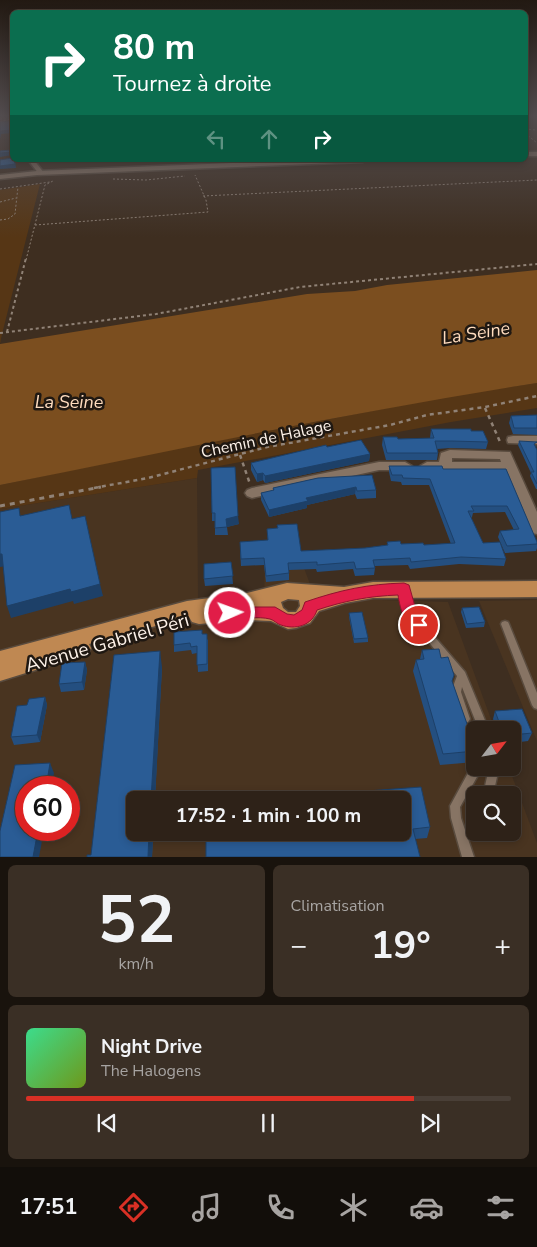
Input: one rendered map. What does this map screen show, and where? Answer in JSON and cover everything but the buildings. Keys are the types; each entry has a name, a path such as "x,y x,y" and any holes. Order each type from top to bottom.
{"main road":[{"path":"0,177 39,173 322,162"},
{"name":"Avenue Gabriel Péri","path":"1,667 181,619 276,604 287,591 307,600 373,590 537,588"},
{"name":"Avenue Gabriel Péri","path":"276,604 283,619 294,621 302,619 308,614 307,600"}],"street":[{"path":"32,162 39,173"},
{"path":"513,440 537,440"},
{"path":"252,492 379,466 445,466 508,461 531,502 537,529"}],"lane":[{"path":"404,589 409,613 462,675 480,721"},
{"path":"505,624 537,706"},
{"path":"462,675 456,692 466,721"},
{"path":"468,857 456,818 455,806 472,776"}],"path":[{"path":"35,225 208,212 195,174 196,168"},
{"path":"108,178 146,180 187,176"},
{"path":"7,332 45,185 59,180"},
{"path":"203,196 537,180"},
{"path":"0,189 52,182"},
{"path":"0,220 8,219 14,214 18,187"},
{"path":"0,202 16,198"},
{"path":"0,333 156,314 300,287 537,264"},
{"name":"Chemin de Halage","path":"0,506 148,478 267,447 390,425 427,415 485,407 537,396"},
{"path":"485,407 508,461"},
{"path":"240,455 252,492"}],"shaded area":[{"path":"40,184 2,334 0,344 0,190"},
{"path":"537,383 537,408 451,422 198,470 197,478 0,509 0,485 188,446 461,394"},
{"path":"197,478 198,598 203,610 264,602 265,559 300,557 315,598 448,602 492,721 466,721 466,776 512,776 516,786 466,786 466,841 521,841 521,800 537,843 537,857 0,857 0,509"},
{"path":"537,600 537,741 479,601"}],"water":[{"name":"La Seine","path":"537,270 537,383 335,418 0,485 0,344 307,294 355,291 387,285"}],"route":[{"path":"230,613 275,613 283,619 294,621 302,619 308,614 311,606 344,595 373,590 404,589 409,613 419,625"}]}
